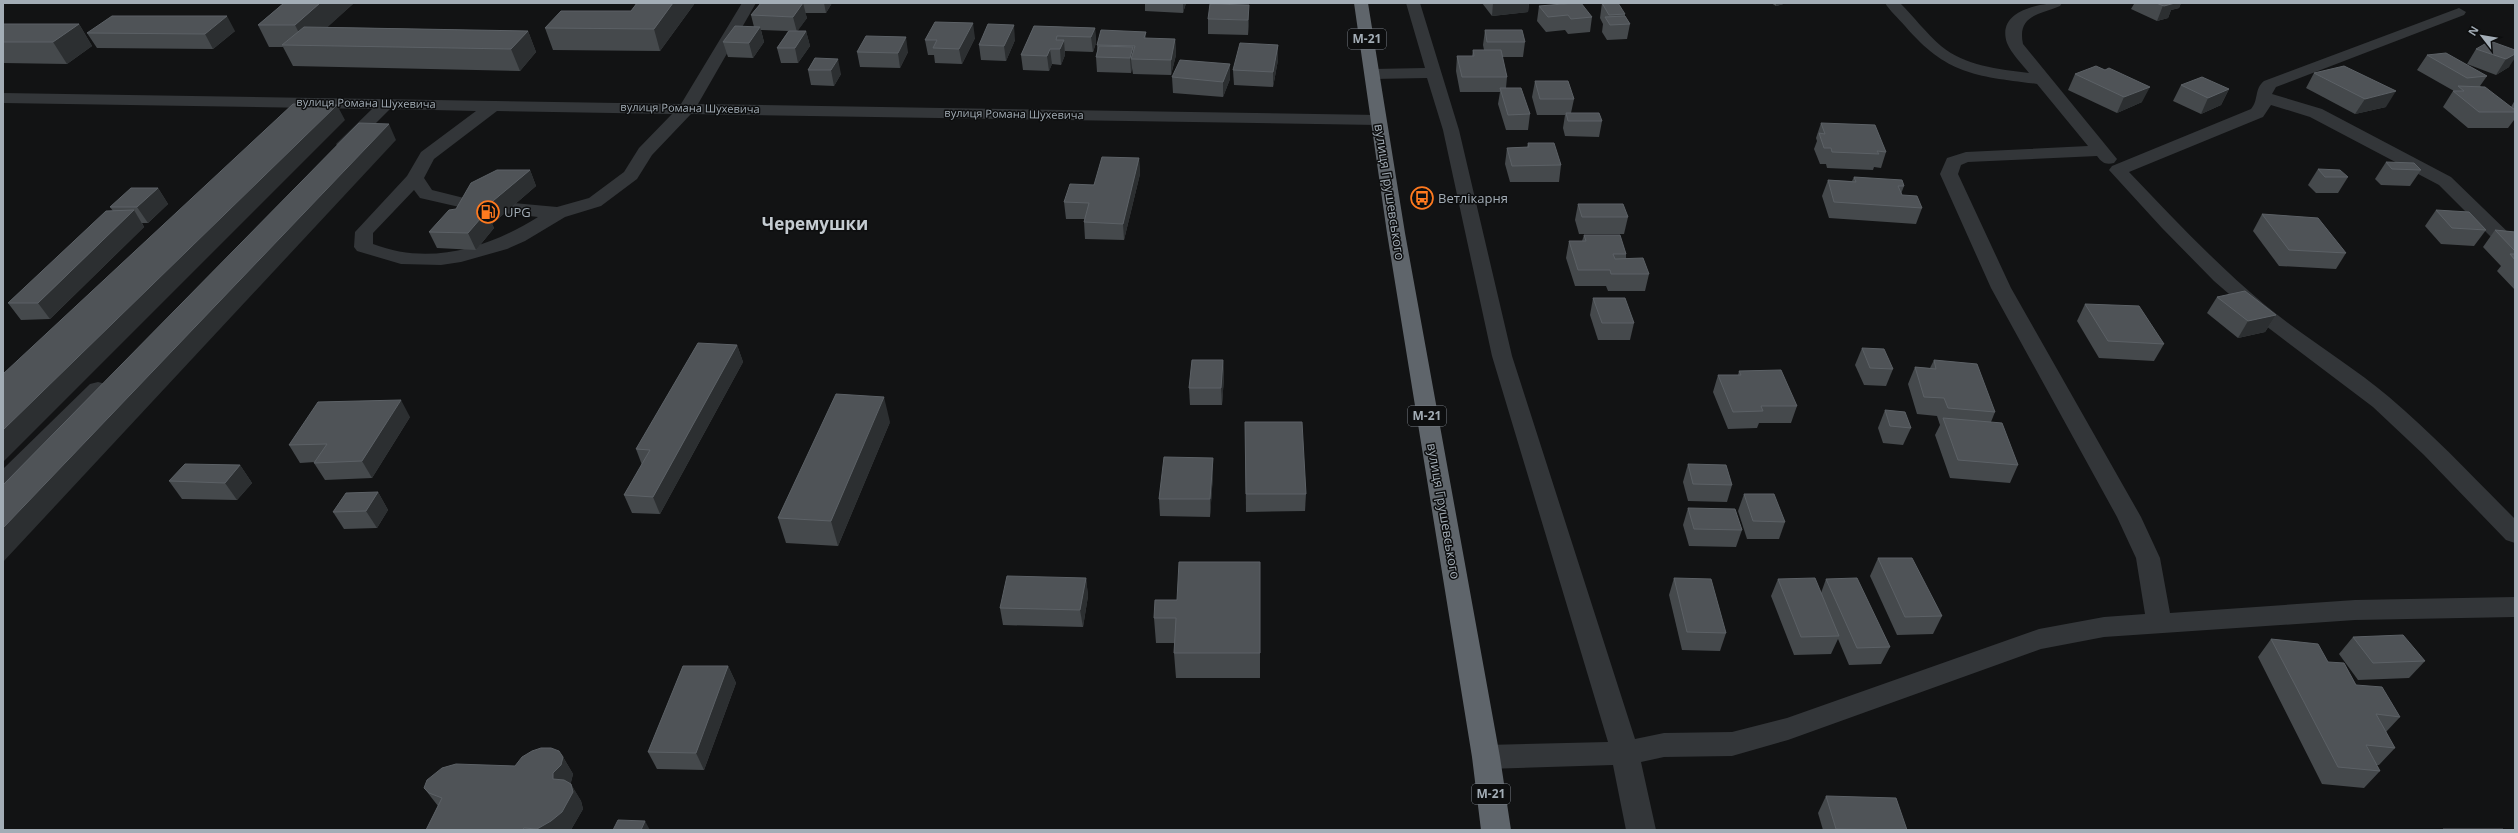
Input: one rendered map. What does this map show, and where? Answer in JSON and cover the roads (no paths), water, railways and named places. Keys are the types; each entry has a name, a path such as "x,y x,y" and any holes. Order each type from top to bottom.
{"highway":[{"name":"вулиця Грушевського","path":"1361,3 1373,74 1378,120 1486,757 1496,830"}],"street":[{"path":"494,105 427,156 415,178 364,232 364,247 382,256 423,260 464,256 517,237 558,213 595,202 630,175 645,152 687,108 749,3"},
{"path":"1414,3 1451,130 1502,356 1625,753 1641,830"},
{"path":"1892,3 1936,50 1948,58 1987,70 2042,80"},
{"path":"2054,3 2022,16 2015,24 2015,44 2042,80 2118,170 2174,232 2224,279 2259,310 2344,372 2382,403 2515,534"},
{"path":"2118,170 2257,113 2263,105 2265,88 2270,84 2459,12"},
{"path":"1373,74 1435,73"},
{"name":"вулиця Романа Шухевича","path":"3,98 297,101 386,104 1378,120"},
{"path":"2264,98 2316,113 2446,181 2515,250"},
{"path":"274,123 297,101"},
{"path":"329,160 386,104"},
{"path":"2102,151 1966,156 1953,162 1949,174 2001,288 2129,517 2148,558 2159,623"},
{"path":"415,178 426,194 468,204 522,211 558,213"},
{"path":"3,483 110,377"},
{"path":"1486,757 1625,753 1664,745 1732,744 1788,729 2040,639 2104,627 2355,610 2515,607"}],"place":[{"name":"Ветлікарня","path":"1422,198"},
{"name":"UPG","path":"488,212"}],"district":[{"name":"Черемушки","path":"815,224"}]}
